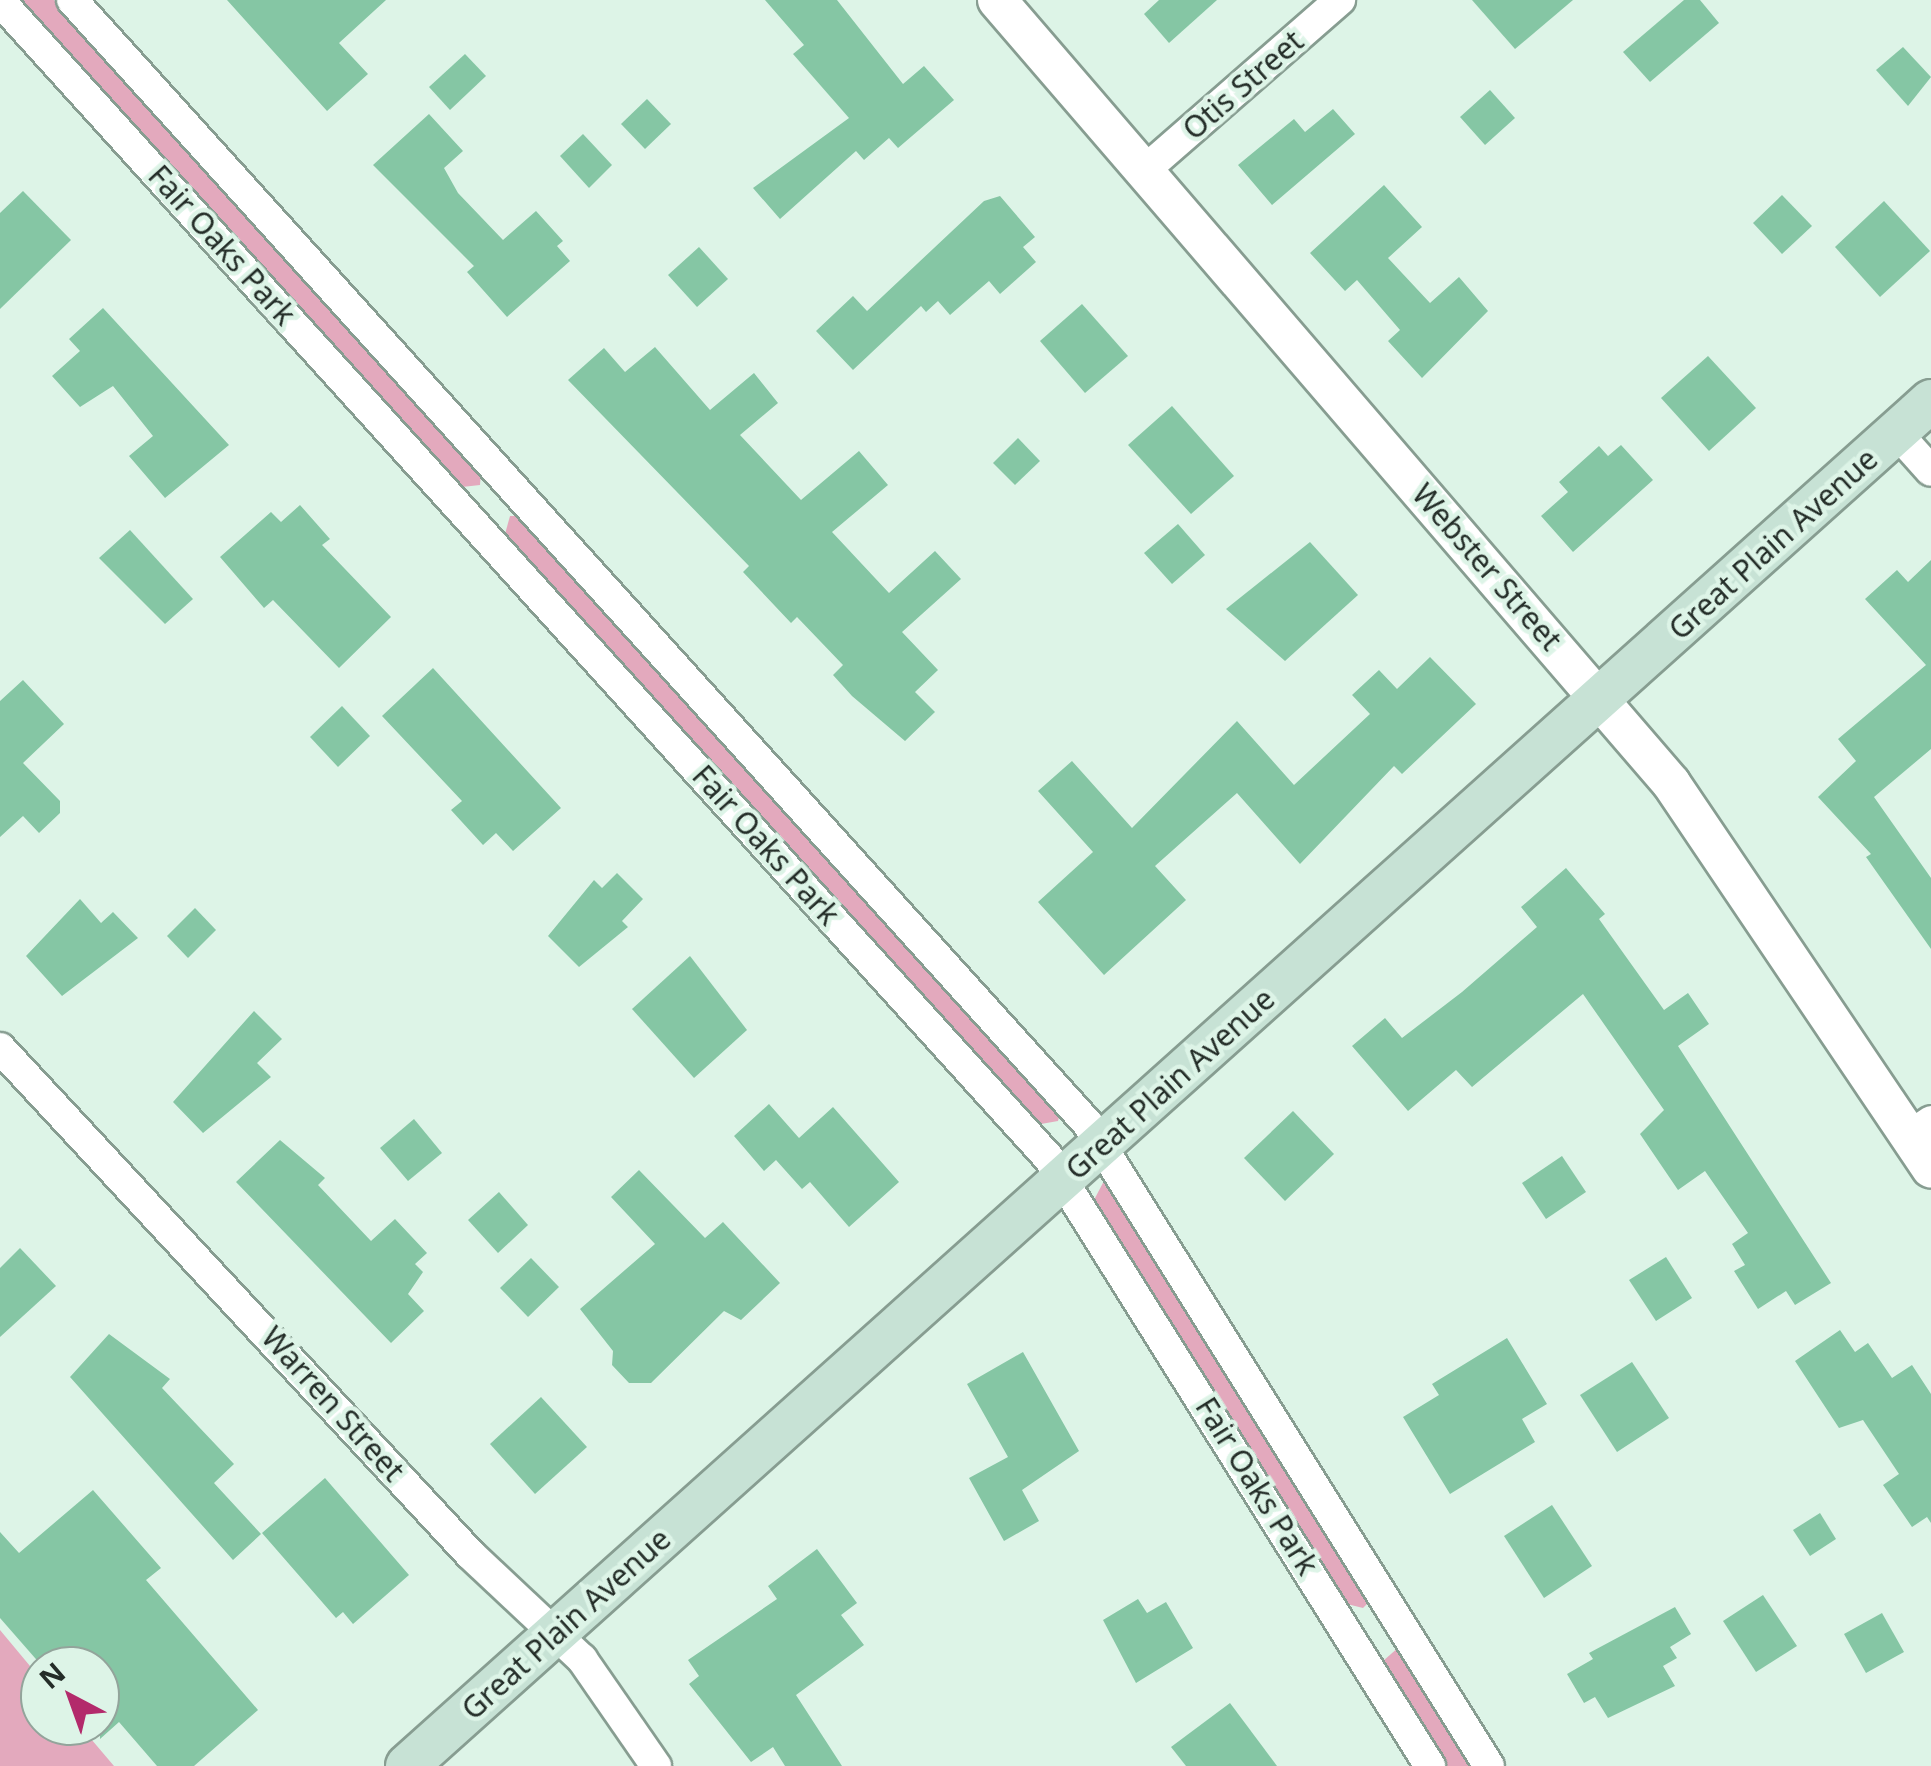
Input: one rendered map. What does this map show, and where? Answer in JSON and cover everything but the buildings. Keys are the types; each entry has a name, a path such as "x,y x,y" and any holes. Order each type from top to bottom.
{"main road":[{"name":"Great Plain Avenue","path":"407,1766 1931,401"}],"street":[{"name":"Fair Oaks Park","path":"72,0 1102,1144 1489,1766"},
{"name":"Webster Street","path":"997,0 1600,698 1737,872 1920,1128 1931,1169"},
{"name":"Otis Street","path":"1146,170 1340,0"},
{"name":"Fair Oaks Park","path":"0,1 1065,1178 1430,1766"},
{"path":"1896,432 1931,470"},
{"path":"472,521 511,486"},
{"name":"Warren Street","path":"0,1048 470,1554 599,1678 656,1766"},
{"path":"1354,1643 1397,1617"}],"shaded area":[{"path":"20,0 54,0 481,471 480,485 462,487"},
{"path":"510,516 519,516 1060,1113 1058,1121 1041,1124 505,534"},
{"path":"1105,1179 1370,1601 1363,1608 1347,1604 1094,1200"},
{"path":"0,1630 20,1654 20,1746 97,1746 114,1766 0,1766"},
{"path":"1399,1647 1475,1766 1447,1766 1383,1661"}]}
